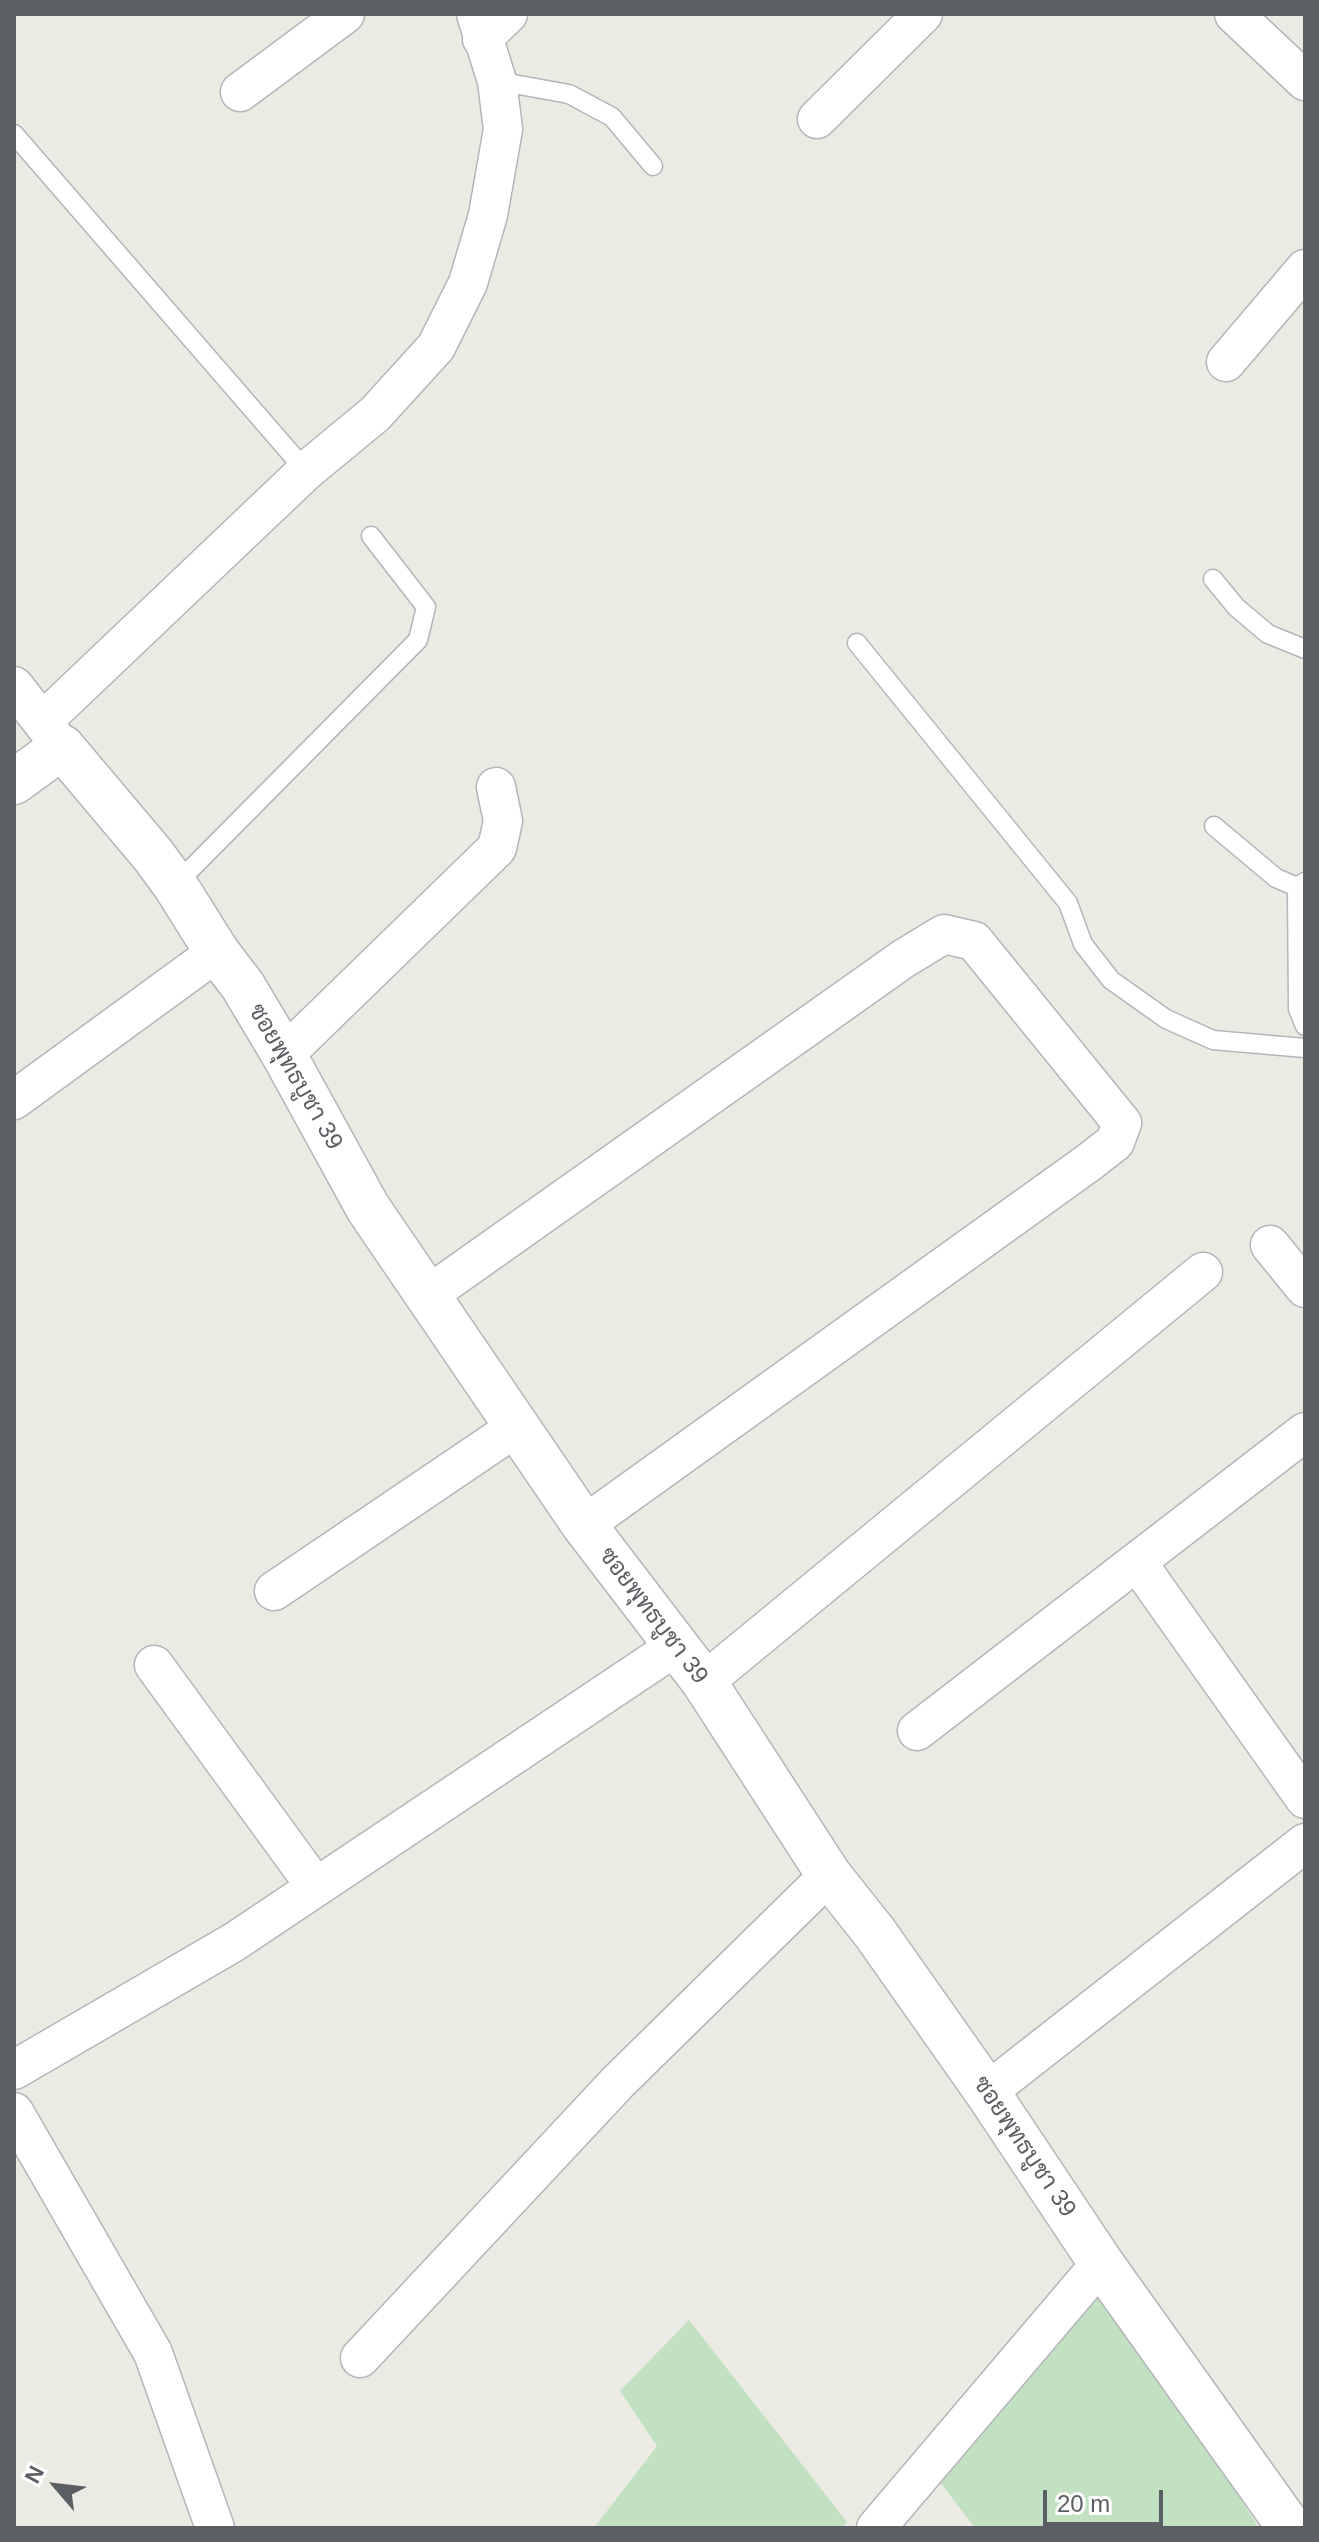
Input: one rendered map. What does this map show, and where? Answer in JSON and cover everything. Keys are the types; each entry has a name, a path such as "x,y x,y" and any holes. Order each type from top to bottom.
{"street":[{"path":"240,92 345,14"},
{"path":"817,119 923,14"},
{"path":"1234,14 1305,81"},
{"path":"14,782 52,734 306,471 375,414 436,347 468,283 488,215 503,129 489,22"},
{"path":"1226,362 1305,269"},
{"path":"14,686 52,734"},
{"name":"ซอยพุทธบูชา 39","path":"52,734 175,885 217,952 243,986 368,1208 584,1525 678,1645 829,1875 875,1933 987,2092 1101,2263 1290,2528"},
{"path":"284,1055 497,848 503,821 496,787"},
{"path":"428,1295 890,968 944,934 974,941 1122,1123 1115,1142 1088,1163 584,1525"},
{"path":"14,1100 217,952"},
{"path":"1270,1245 1305,1288"},
{"path":"704,1682 1203,1272"},
{"path":"274,1591 518,1426"},
{"path":"917,1731 1305,1432"},
{"path":"1137,1562 1305,1799"},
{"path":"14,2070 234,1942 678,1645"},
{"path":"154,1665 316,1887"},
{"path":"987,2092 1305,1843"},
{"path":"360,2358 618,2082 829,1875"},
{"path":"14,2112 153,2353 215,2528"},
{"path":"876,2528 1101,2263"}],"lane":[{"path":"497,81 569,94 612,117 653,166"},
{"path":"14,134 306,471"},
{"path":"175,885 418,640 426,607 371,536"},
{"path":"1213,579 1236,607 1268,634 1305,649"},
{"path":"857,643 1068,903 1083,944 1111,980 1166,1019 1213,1040 1305,1048"},
{"path":"1214,826 1276,878 1301,885 1298,1009 1305,1026"}],"green space":[{"path":"1102,2287 1259,2528 975,2528 940,2482"},
{"path":"689,2320 847,2522 842,2528 594,2528 657,2446 620,2391"}]}
